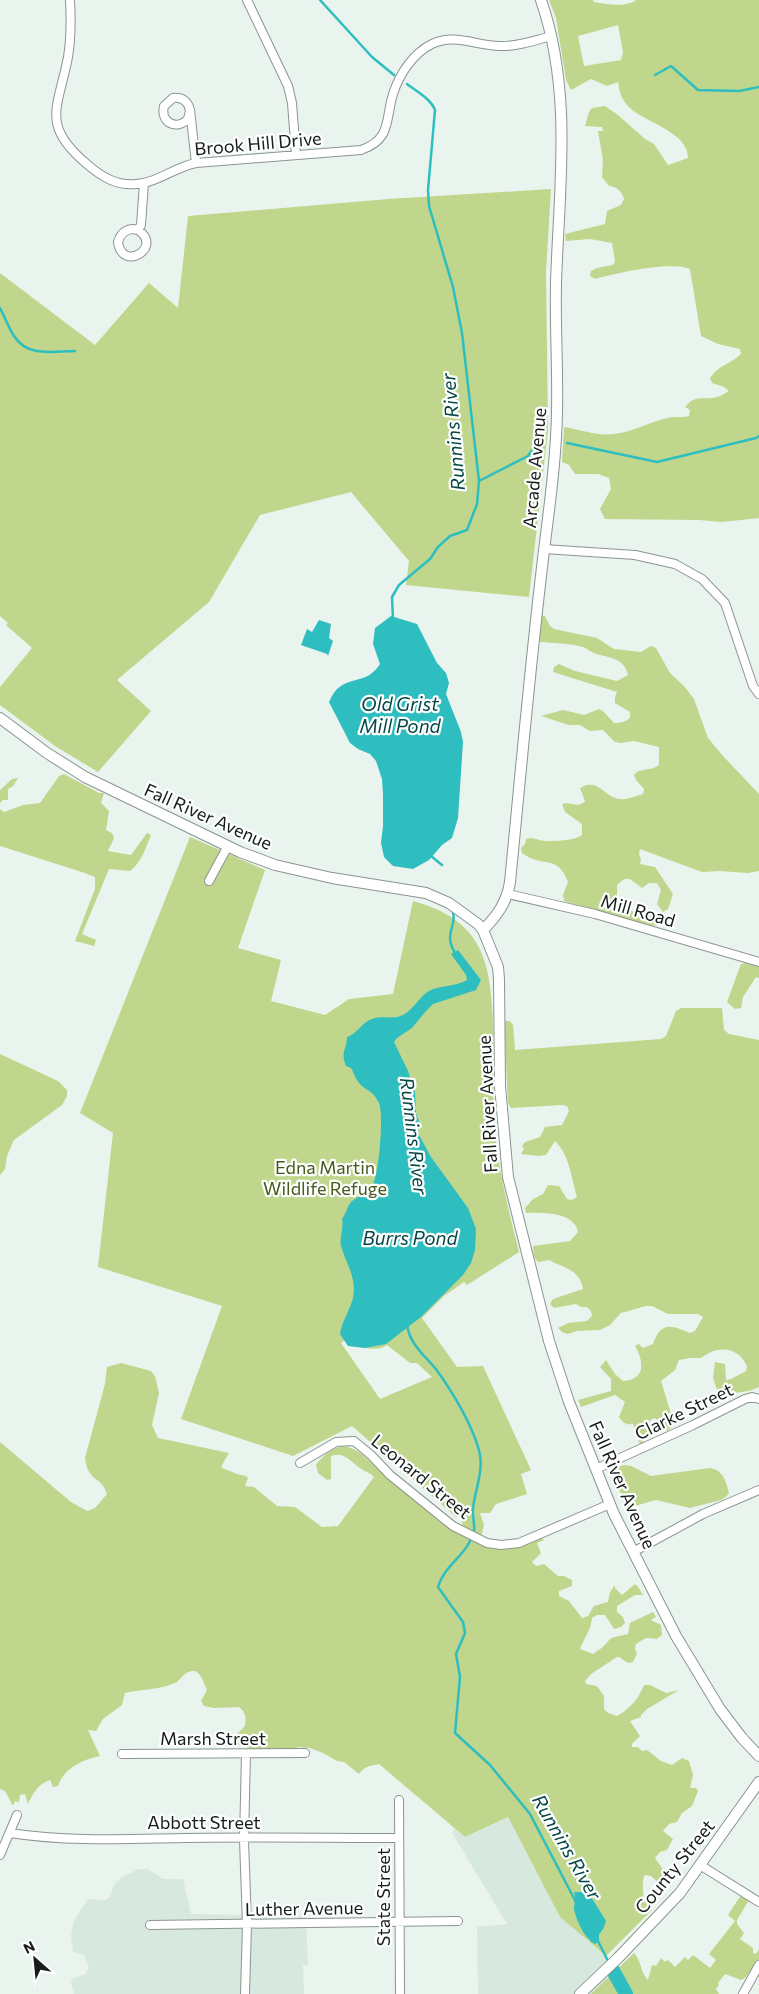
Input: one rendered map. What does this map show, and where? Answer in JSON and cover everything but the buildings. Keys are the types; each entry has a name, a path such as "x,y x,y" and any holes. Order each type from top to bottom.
{"main road":[{"name":"Arcade Avenue","path":"483,930 500,911 508,894 557,412 556,285 563,141 560,83 552,36 541,0"},
{"name":"Fall River Avenue","path":"0,718 39,748 85,777 228,846 275,865 332,878 426,893 449,903 473,920 483,930 498,967 500,1086 508,1177 548,1341 569,1402 610,1504 633,1552 706,1688 742,1738 759,1756"},
{"name":"County Street","path":"580,1993 618,1958 680,1893 759,1782"}],"street":[{"name":"Brook Hill Drive","path":"70,0 68,54 55,116 59,133 76,155 106,178 120,183 144,183 186,165 196,163 361,150 376,143 385,132 393,94 403,73 417,55 433,44 455,39 490,46 511,46 552,36"},
{"path":"247,0 288,86 292,103 296,155"},
{"path":"194,139 185,129 171,124 164,119 163,110 166,102 173,98 182,99 189,106 194,139 196,163"},
{"path":"176,126 188,120 190,110"},
{"path":"138,230 142,219 144,183"},
{"path":"544,549 635,555 675,564 702,579 725,603 753,686 759,694"},
{"path":"208,881 228,846"},
{"name":"Mill Road","path":"508,894 577,909 759,962"},
{"name":"Clarke Street","path":"596,1469 693,1425 745,1398 759,1399"},
{"name":"Leonard Street","path":"300,1463 336,1442 354,1441 390,1475 453,1526 487,1543 501,1546 519,1543 610,1504"},
{"path":"633,1552 703,1514 759,1490"},
{"name":"Marsh Street","path":"122,1754 305,1753"},
{"path":"245,1994 247,1925 246,1754"},
{"name":"State Street","path":"399,1800 400,1994"},
{"path":"0,1856 18,1815"},
{"name":"Abbott Street","path":"10,1833 34,1837 98,1839 245,1837 396,1838 399,1840"},
{"path":"700,1864 759,1902"},
{"name":"Luther Avenue","path":"150,1925 458,1922"},
{"path":"743,1994 759,1966"}],"shaded area":[{"path":"508,1817 560,1917 619,1968 591,1994 478,1994 477,1927 507,1924 452,1833 455,1829 465,1837"},
{"path":"139,1869 148,1869 163,1879 183,1879 191,1914 306,1916 308,1965 303,1965 304,1994 74,1994 71,1984 72,1979 85,1974 89,1967 84,1955 73,1952 71,1936 74,1920 88,1899 105,1900 110,1897 114,1885 122,1877"}],"green space":[{"path":"549,0 593,0 594,2 615,5 627,4 636,0 759,0 759,518 722,522 605,519 600,509 611,489 609,478 598,474 575,474 569,465 562,462 564,427 595,433 617,434 667,418 689,416 690,410 685,407 693,400 717,397 729,391 712,383 710,378 717,370 741,354 740,349 718,344 701,336 690,269 670,266 657,267 595,279 590,276 591,271 613,265 615,261 612,243 590,239 566,241 565,234 605,224 607,211 621,205 624,199 619,190 609,186 602,177 603,160 598,131 603,131 602,127 585,126 592,108 605,106 618,115 645,139 654,144 668,165 688,158 686,149 681,141 662,127 632,110 626,104 618,82 607,86 591,79 571,90 566,80 556,18","holes":["618,25 623,52 621,60 584,66 578,36"]},
{"path":"551,189 546,272 548,430 529,597 406,585 409,561 351,492 260,515 209,602 117,680 151,711 98,772 55,746 0,705 0,687 32,648 6,625 8,623 0,616 0,273 95,345 149,283 178,308 188,216 388,199"},
{"path":"540,615 545,616 550,626 554,629 597,638 614,649 641,652 651,646 656,648 670,673 694,699 708,738 759,794 759,871 748,873 702,872 640,849 640,864 655,867 673,894 668,909 663,912 657,904 661,890 657,883 649,883 642,888 630,879 624,879 617,885 617,907 635,912 652,912 659,920 659,925 647,926 564,901 563,895 568,882 559,867 530,858 522,853 521,848 525,844 526,839 529,838 543,841 560,841 582,835 582,824 565,812 562,804 577,805 585,801 580,788 592,785 597,786 614,798 632,798 643,794 644,789 634,775 638,771 654,768 659,765 659,747 634,741 615,742 603,730 590,731 580,725 569,725 541,716 563,710 584,715 599,709 616,723 630,718 630,712 615,703 617,692 553,672 554,667 559,664 575,671 617,681 628,675 621,662 583,647 539,642"},
{"path":"64,774 99,793 104,793 101,803 109,811 106,830 112,833 114,838 108,851 131,855 147,833 151,835 140,859 130,871 109,869 82,934 96,940 94,946 75,941 95,889 95,877 0,846 0,809 4,812 23,805 40,803 59,776"},
{"path":"18,778 13,786 8,789 8,800 3,800 0,803 0,790 12,779"},
{"name":"Edna Martin Wildlife Refuge","path":"190,837 265,870 238,948 281,960 271,1001 325,1015 349,999 393,994 413,901 436,909 454,919 468,931 478,946 485,962 492,1002 495,1132 499,1162 519,1252 467,1285 464,1282 444,1296 422,1318 457,1367 483,1366 531,1470 521,1474 527,1494 496,1504 490,1513 480,1513 484,1525 480,1541 517,1546 542,1538 544,1540 537,1543 541,1553 532,1562 536,1566 544,1564 558,1576 564,1576 572,1580 572,1586 559,1591 559,1596 569,1601 582,1618 588,1616 594,1606 608,1602 610,1592 615,1585 615,1588 622,1595 635,1584 639,1588 643,1595 635,1595 617,1606 617,1612 623,1617 625,1623 621,1627 614,1629 605,1615 597,1615 592,1618 589,1630 580,1649 593,1654 611,1638 628,1634 630,1623 653,1612 656,1617 651,1620 661,1625 662,1635 657,1639 646,1638 636,1644 637,1654 633,1662 628,1663 617,1657 591,1674 585,1681 586,1684 597,1686 604,1696 604,1709 608,1713 617,1716 634,1703 644,1685 650,1685 666,1693 679,1690 647,1709 641,1717 630,1721 640,1736 632,1744 632,1747 638,1747 642,1751 647,1750 661,1761 672,1765 682,1758 689,1761 693,1775 690,1788 696,1788 698,1791 692,1806 682,1813 677,1822 669,1824 663,1831 673,1839 667,1850 660,1852 655,1858 670,1880 661,1885 651,1876 645,1875 643,1899 652,1910 606,1956 560,1917 508,1817 465,1837 379,1764 366,1767 359,1774 344,1762 337,1761 310,1748 297,1747 296,1752 248,1752 249,1748 233,1743 236,1735 245,1726 243,1711 239,1707 214,1708 204,1706 201,1701 207,1690 200,1676 194,1671 188,1672 177,1682 169,1685 125,1693 122,1705 103,1719 96,1731 88,1730 100,1756 74,1766 64,1775 58,1786 53,1787 50,1780 36,1789 28,1804 25,1794 20,1795 19,1802 15,1801 13,1806 5,1791 0,1789 0,1442 71,1502 87,1511 95,1508 107,1494 101,1484 89,1472 85,1458 105,1384 107,1367 121,1363 151,1371 155,1376 159,1393 152,1425 158,1438 229,1453 222,1468 246,1476 248,1478 245,1486 254,1487 277,1506 295,1507 322,1527 338,1526 374,1477 347,1457 340,1455 331,1456 331,1479 327,1480 318,1473 316,1465 322,1458 334,1449 348,1447 368,1459 394,1482 463,1533 462,1521 458,1516 456,1517 352,1426 293,1456 181,1419 222,1306 98,1267 113,1133 80,1113","holes":["345,1340 355,1345 372,1349 387,1345 410,1363 417,1363 432,1377 380,1399 341,1343","577,1900 603,1929 599,1935 589,1941 575,1905"]},
{"path":"746,963 759,967 759,978 756,977 743,997 741,1008 735,1009 727,1002 741,964"},
{"path":"681,1008 722,1008 724,1030 729,1034 759,1040 759,1387 749,1391 719,1395 713,1378 715,1362 725,1364 726,1380 746,1371 747,1366 743,1359 733,1351 714,1351 701,1358 679,1360 675,1370 661,1381 672,1417 677,1423 667,1431 655,1418 650,1420 648,1437 640,1445 633,1424 625,1423 619,1417 625,1402 615,1395 581,1407 578,1400 611,1391 611,1379 600,1367 606,1360 615,1374 623,1381 630,1380 636,1377 641,1369 640,1358 635,1346 639,1344 643,1348 653,1344 659,1331 667,1327 677,1328 690,1333 695,1331 703,1317 698,1314 668,1314 652,1306 646,1306 621,1313 610,1325 600,1330 577,1331 568,1334 558,1328 568,1323 587,1321 592,1316 591,1311 587,1307 581,1307 576,1304 554,1308 550,1304 553,1299 583,1289 581,1282 575,1273 565,1267 549,1260 538,1262 534,1257 533,1246 570,1241 578,1232 576,1225 571,1220 549,1213 526,1213 525,1208 533,1199 543,1194 548,1185 559,1186 567,1199 572,1200 577,1197 567,1160 555,1141 546,1155 521,1154 524,1149 522,1146 525,1142 540,1137 545,1127 562,1125 569,1111 567,1106 562,1105 511,1108 508,1103 504,1021 510,1021 513,1025 515,1050 661,1039 666,1036 676,1011"},
{"path":"0,1054 58,1081 67,1090 67,1096 62,1105 14,1140 7,1156 5,1169 0,1175"},
{"path":"625,1465 651,1476 714,1469 723,1477 729,1493 721,1500 690,1508 656,1500 628,1508 619,1490 616,1475 616,1470 620,1466"},
{"path":"741,1895 749,1900 737,1920 737,1924 744,1933 740,1939 753,1948 753,1953 756,1954 759,1949 759,1977 750,1971 741,1980 725,1974 716,1989 719,1994 591,1994 634,1953 648,1980 652,1965 656,1966 661,1958 665,1962 668,1960 675,1967 685,1957 688,1960 693,1955 710,1968 716,1960 709,1954 735,1921 728,1915"}],"water":[{"name":"Old Grist Mill Pond","path":"391,616 417,624 437,663 446,673 449,683 446,694 463,742 458,818 452,838 442,845 429,860 413,869 393,866 384,857 381,843 383,826 382,779 376,761 370,754 350,743 329,702 334,692 340,686 367,676 374,672 380,664 373,644 375,628"},
{"path":"319,620 331,624 329,638 333,641 328,656 301,645 307,629 312,632"},
{"name":"Burrs Pond","path":"458,950 481,980 476,990 433,1004 412,1028 394,1042 408,1071 415,1092 416,1113 419,1122 418,1133 431,1157 468,1208 476,1229 475,1250 471,1263 463,1275 421,1317 386,1344 365,1348 348,1346 340,1334 353,1298 354,1284 341,1246 342,1219 351,1202 370,1188 375,1180 379,1158 381,1119 377,1099 359,1083 351,1068 346,1066 344,1054 347,1037 372,1019 403,1015 429,991 467,980 466,975 451,954"},
{"path":"574,1892 588,1892 606,1921 599,1935 599,1941 595,1944 585,1935 578,1921 574,1910"}],"waterway":[{"name":"Runnins River","path":"320,0 372,57 394,75"},
{"path":"655,75 671,66 698,90 739,91 759,87"},
{"name":"Runnins River","path":"393,620 392,597 399,585 430,559 438,547 450,536 467,530 477,504 479,481 462,333 453,287 429,206 428,190 435,110 427,99 407,84"},
{"path":"0,308 14,336 26,348 42,352 75,351"},
{"path":"567,443 657,462 759,436"},
{"path":"479,481 528,456 537,443 542,443"},
{"name":"Runnins River","path":"431,856 442,865"},
{"name":"Runnins River","path":"453,912 454,917 450,940 455,953"},
{"name":"Runnins River","path":"407,1324 414,1343 435,1368 462,1410 473,1433 481,1461 473,1508 474,1530 471,1539 467,1547 441,1579 438,1587 463,1622 465,1633 456,1654 460,1677 455,1733 490,1765 530,1814 577,1904"},
{"name":"Runnins River","path":"597,1939 609,1963"},
{"name":"Runnins River","path":"611,1967 626,1994"}]}
